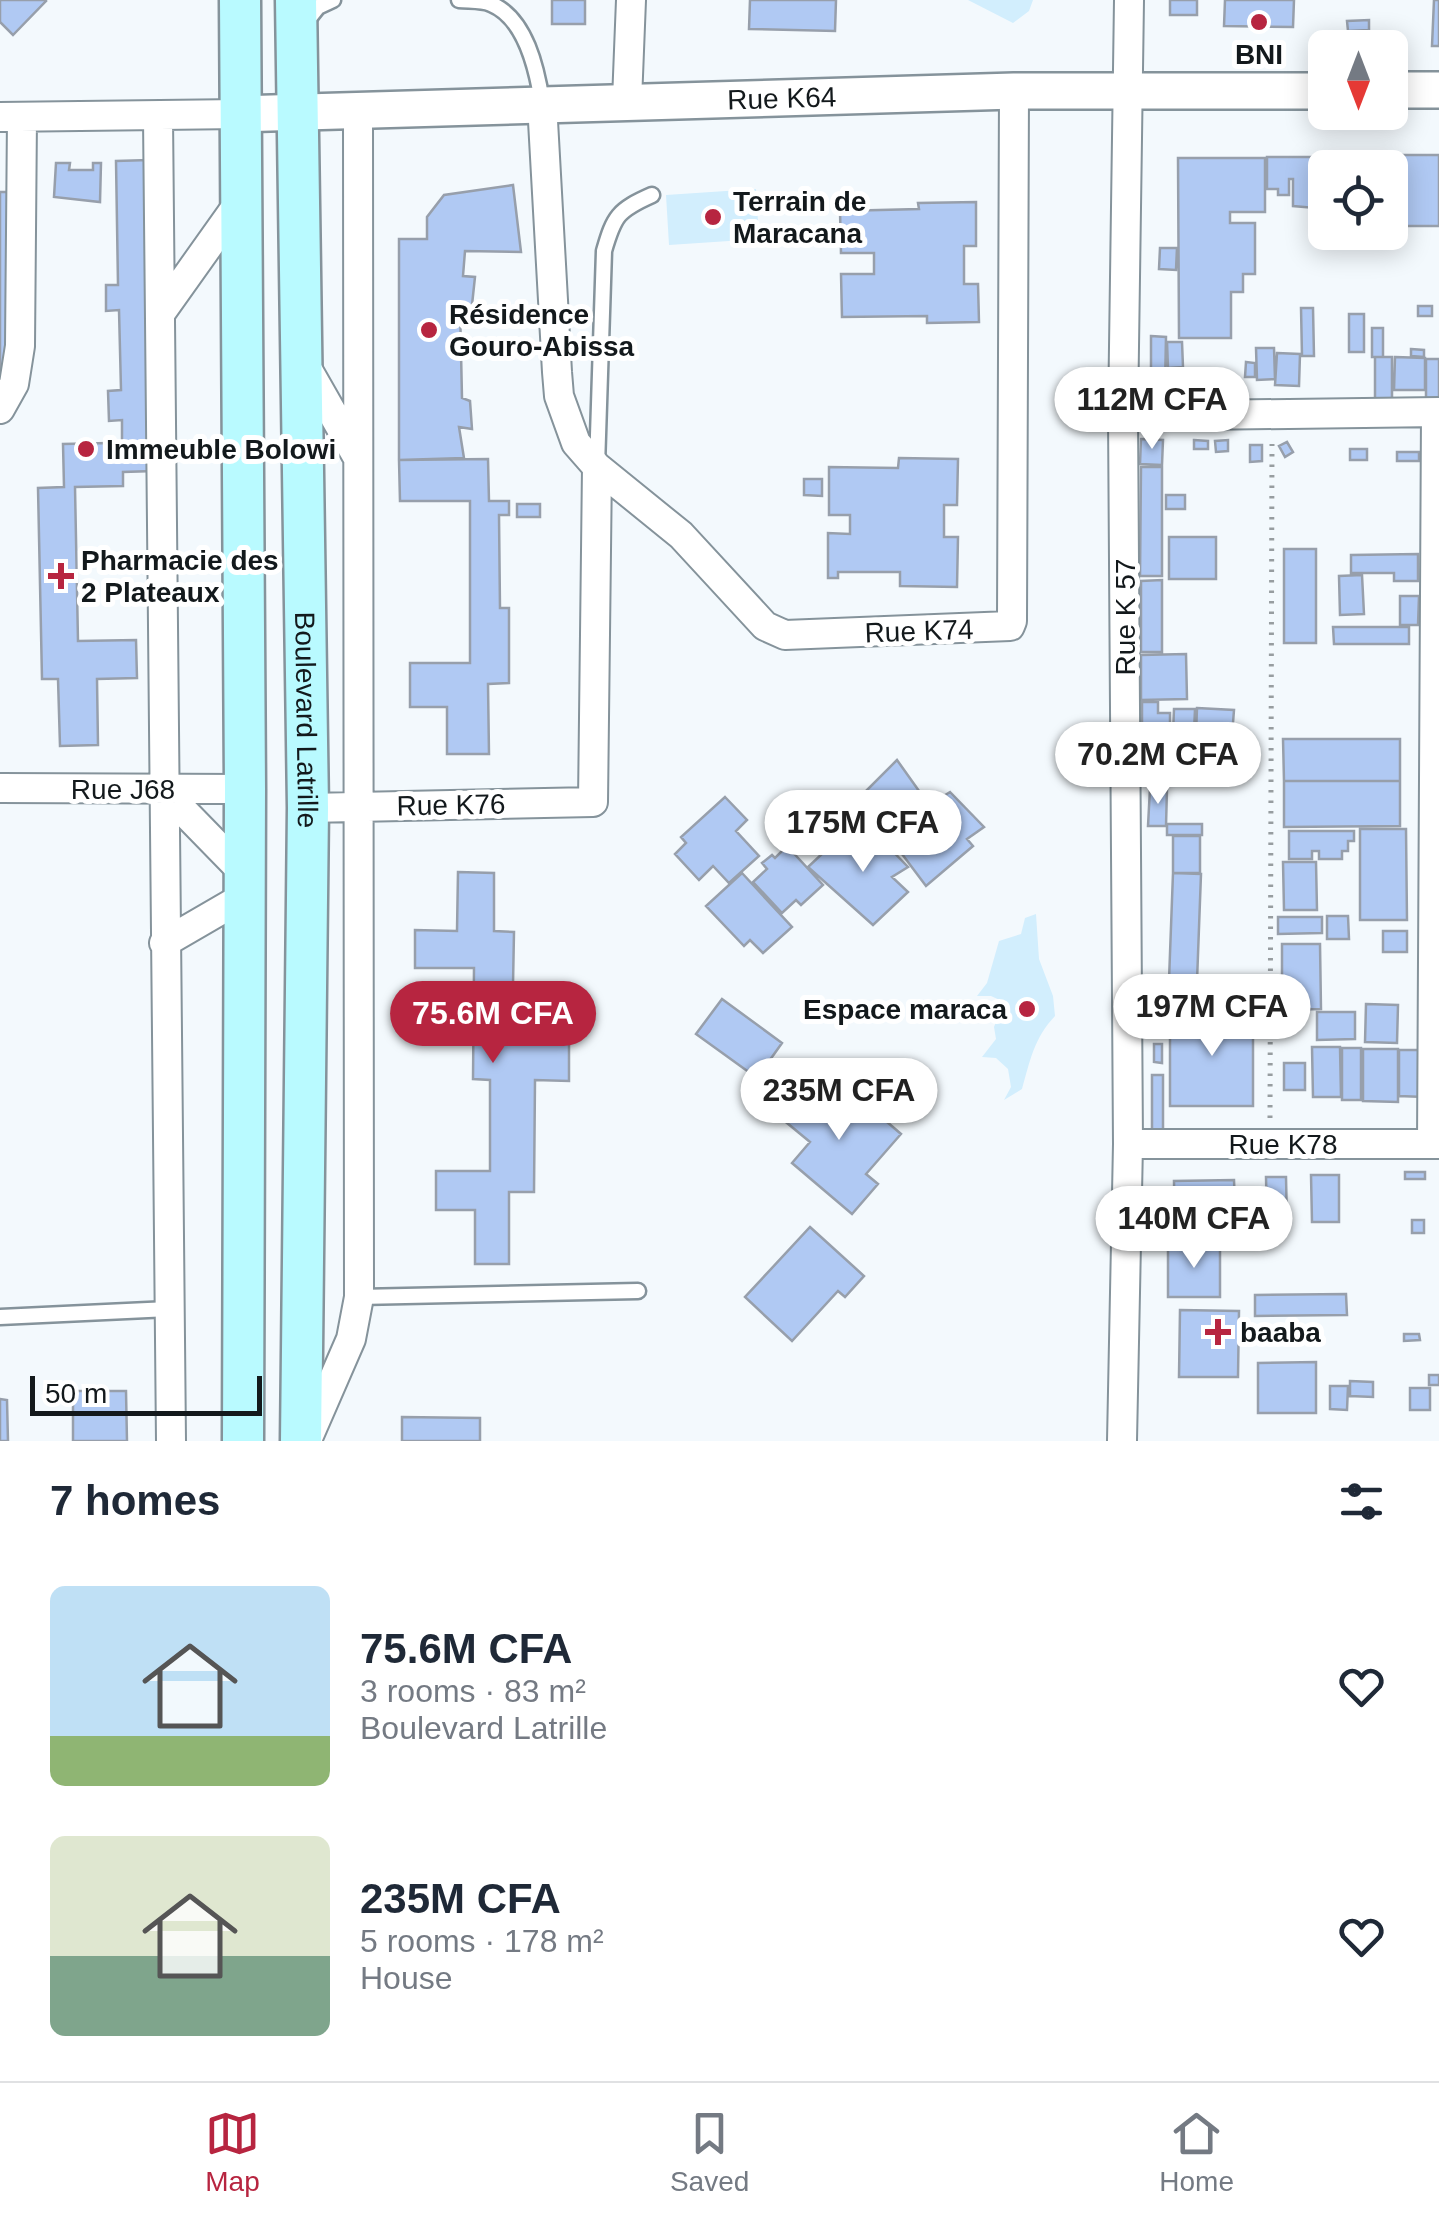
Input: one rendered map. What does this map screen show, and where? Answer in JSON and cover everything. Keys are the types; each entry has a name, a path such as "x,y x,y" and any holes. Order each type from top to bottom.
{"main road":[{"path":"240,0 245,789 243,1441"},
{"name":"Boulevard Latrille","path":"296,17 308,808 304,1441"}],"street":[{"path":"628,101 631,0"},
{"name":"Rue K 57","path":"1122,1441 1128,1144 1123,416 1129,0"},
{"name":"Rue K64","path":"240,114 1014,90 1308,90"},
{"name":"Rue K74","path":"597,467 681,535 765,626 776,632 883,633 1010,626 1014,90"},
{"path":"1408,90 1439,90"},
{"path":"542,103 559,396 576,443 597,467"},
{"path":"304,1441 351,1339 359,1297 358,111"},
{"path":"0,409 14,384 20,346 11,117 240,114"},
{"path":"158,117 170,1441"},
{"path":"160,314 241,200"},
{"path":"300,356 359,459"},
{"path":"1123,416 1438,412 1436,1144"},
{"name":"Rue K76","path":"308,808 593,802 597,467"},
{"name":"Rue J68","path":"0,788 245,789"},
{"path":"163,790 245,885 164,943"},
{"name":"Rue K78","path":"1128,1144 1436,1144"}],"lane":[{"path":"296,17 333,0"},
{"path":"459,0 492,4 512,20 536,64 542,103"},
{"path":"597,467 604,251 613,220 625,207 652,195"},
{"path":"359,1297 638,1291"},
{"path":"0,1317 169,1309"}],"path":[{"path":"1270,1144 1272,416"}],"shaded area":[{"path":"968,0 1033,0 1029,11 1013,23"},
{"name":"Terrain de Maracana","path":"756,189 759,239 669,245 666,195"},
{"name":"Espace maraca","path":"1036,914 1039,959 1053,996 1055,1016 1037,1041 1022,1089 1004,1100 1011,1087 1008,1069 996,1058 982,1057 996,1039 994,1027 1004,1002 991,996 977,996 987,983 999,941 1021,934 1025,918"}],"building":[{"path":"0,0 46,1 13,35 0,22"},
{"path":"552,0 585,0 585,24 552,24"},
{"path":"750,0 836,0 835,31 749,29"},
{"path":"1170,0 1197,0 1197,15 1170,15"},
{"path":"1225,0 1294,0 1293,27 1224,26"},
{"path":"1434,0 1439,0 1439,46 1432,46"},
{"path":"1369,20 1369,30 1348,30 1347,21"},
{"path":"1408,155 1439,155 1439,226 1408,226"},
{"path":"1267,157 1308,157 1308,207 1293,206 1293,179 1289,179 1289,195 1267,189"},
{"path":"1178,158 1265,158 1265,212 1230,212 1230,223 1255,223 1255,274 1243,274 1243,292 1231,292 1231,338 1179,338"},
{"name":"Immeuble Bolowi","path":"149,160 154,471 123,472 123,486 75,487 78,641 136,640 137,678 97,679 98,745 60,746 58,679 42,679 38,488 64,487 63,444 108,443 108,454 122,454 122,420 109,421 108,391 121,390 119,310 106,311 106,285 118,285 116,161"},
{"path":"56,163 70,163 69,170 93,170 93,163 101,163 100,202 54,197"},
{"name":"Résidence Gouro-Abissa","path":"513,185 521,252 465,251 463,276 475,277 472,305 460,306 462,398 470,401 472,429 459,427 464,458 399,460 399,239 427,239 427,217 444,195"},
{"path":"0,192 19,192 11,388 0,386"},
{"path":"976,202 976,246 964,246 964,284 978,284 979,322 927,323 927,316 842,317 841,274 874,274 874,253 841,253 840,211 919,209 918,203"},
{"path":"1160,248 1177,248 1176,270 1159,269"},
{"path":"1418,306 1432,306 1432,316 1418,316"},
{"path":"1301,308 1313,308 1314,356 1302,356"},
{"path":"1349,314 1364,314 1364,352 1349,352"},
{"path":"1372,328 1383,328 1383,357 1372,357"},
{"path":"1151,336 1166,337 1165,385 1151,385"},
{"path":"1167,342 1182,342 1183,367 1168,368"},
{"path":"1256,348 1274,348 1275,379 1257,380"},
{"path":"1411,349 1424,350 1424,357 1411,356"},
{"path":"1277,353 1300,354 1299,386 1275,385"},
{"path":"1375,357 1392,357 1392,399 1375,399"},
{"path":"1395,357 1425,358 1425,390 1394,390"},
{"path":"1426,359 1439,359 1439,399 1426,399"},
{"path":"1246,362 1255,363 1255,377 1245,377"},
{"path":"1191,382 1218,382 1218,390 1191,390"},
{"path":"1141,439 1163,440 1162,465 1140,464"},
{"path":"1194,440 1208,441 1208,449 1194,449"},
{"path":"1228,440 1228,451 1216,452 1215,441"},
{"path":"1287,442 1293,452 1285,457 1279,446"},
{"path":"1250,445 1262,445 1262,461 1250,462"},
{"path":"1350,449 1367,449 1367,460 1350,460"},
{"path":"1397,452 1419,452 1419,461 1397,461"},
{"path":"899,458 958,459 957,505 944,505 944,537 958,537 957,587 900,586 900,572 838,572 838,578 828,578 828,533 850,534 850,515 829,515 829,467 898,468"},
{"path":"488,459 489,501 509,501 509,515 499,515 500,608 509,608 509,683 488,684 489,754 447,754 447,707 410,707 410,663 470,663 470,501 400,501 399,460"},
{"path":"1141,467 1162,467 1162,576 1140,576"},
{"path":"804,479 822,479 822,496 804,495"},
{"path":"1166,495 1185,495 1185,509 1166,509"},
{"path":"517,504 540,504 540,517 517,517"},
{"path":"1169,537 1216,537 1216,579 1169,579"},
{"path":"1284,549 1316,549 1316,643 1284,643"},
{"path":"1418,554 1418,581 1394,581 1394,573 1351,573 1351,555"},
{"path":"1362,575 1364,614 1340,615 1339,576"},
{"path":"1162,580 1162,652 1141,652 1141,581"},
{"path":"1400,596 1419,596 1418,625 1400,625"},
{"path":"1333,627 1409,627 1409,644 1334,644"},
{"path":"1186,654 1187,699 1141,700 1141,655"},
{"path":"1142,702 1158,702 1158,713 1170,713 1170,732 1158,732 1158,741 1142,741"},
{"path":"1197,708 1234,710 1232,736 1196,734"},
{"path":"1174,709 1195,709 1194,733 1173,733"},
{"path":"1283,739 1400,739 1400,781 1284,781"},
{"path":"1159,752 1168,752 1168,763 1159,763"},
{"path":"897,760 929,805 950,792 984,827 967,839 973,846 926,886 884,830 897,822 887,809 874,817 856,801"},
{"path":"1150,765 1168,765 1168,785 1150,785"},
{"path":"1284,781 1400,781 1400,826 1284,827"},
{"path":"1150,788 1167,789 1166,826 1148,826"},
{"path":"725,797 747,820 736,831 759,856 729,883 713,866 699,880 675,854 686,843 681,837"},
{"path":"1167,824 1202,824 1202,835 1167,835"},
{"path":"1360,829 1406,829 1407,920 1360,920"},
{"path":"1289,831 1354,831 1354,841 1348,841 1348,851 1342,851 1342,859 1319,859 1319,851 1312,851 1312,859 1289,859"},
{"path":"875,833 908,867 892,877 908,892 873,925 808,867 840,837 851,848"},
{"path":"1173,836 1200,836 1200,873 1173,873"},
{"path":"787,846 823,885 801,905 796,900 782,913 753,882 767,869 762,863 772,855 775,858"},
{"path":"1283,862 1316,862 1317,910 1284,910"},
{"path":"458,872 494,873 494,931 514,932 512,1038 569,1038 569,1081 535,1080 534,1192 509,1192 509,1264 475,1264 475,1210 436,1210 436,1171 490,1171 490,1080 473,1079 474,968 415,968 415,930 457,931"},
{"path":"742,873 792,927 763,953 750,940 744,946 706,906"},
{"path":"1173,873 1201,874 1196,1008 1168,1007"},
{"path":"1327,916 1348,916 1349,939 1327,939"},
{"path":"1278,917 1322,917 1322,933 1278,934"},
{"path":"1383,931 1407,931 1407,952 1383,952"},
{"path":"1282,944 1320,944 1321,1009 1282,1010"},
{"path":"1151,993 1163,993 1163,1026 1151,1026"},
{"path":"722,999 782,1043 757,1078 696,1034"},
{"path":"1366,1004 1398,1005 1397,1043 1365,1042"},
{"path":"1170,1012 1253,1012 1253,1106 1170,1106"},
{"path":"1317,1012 1355,1012 1355,1039 1317,1040"},
{"path":"1154,1044 1162,1044 1162,1063 1154,1062"},
{"path":"1312,1047 1340,1047 1341,1097 1313,1097"},
{"path":"1342,1048 1361,1048 1361,1100 1342,1100"},
{"path":"1363,1049 1398,1049 1398,1102 1363,1101"},
{"path":"1399,1050 1425,1050 1424,1097 1399,1096"},
{"path":"1284,1063 1305,1063 1305,1090 1284,1090"},
{"path":"1152,1075 1163,1075 1163,1133 1152,1133"},
{"path":"816,1077 858,1112 865,1103 901,1134 866,1174 878,1184 852,1214 792,1163 810,1142 781,1118"},
{"path":"1405,1172 1425,1172 1425,1179 1405,1179"},
{"path":"1311,1175 1339,1175 1339,1222 1312,1222"},
{"path":"1266,1177 1286,1177 1287,1223 1267,1223"},
{"path":"1234,1180 1235,1205 1219,1205 1219,1243 1175,1243 1174,1181"},
{"path":"1412,1220 1424,1220 1424,1233 1412,1233"},
{"path":"810,1227 864,1276 845,1297 838,1291 792,1341 745,1297"},
{"path":"1168,1245 1220,1245 1220,1297 1168,1297"},
{"path":"1346,1294 1347,1315 1255,1316 1255,1295"},
{"path":"1180,1310 1239,1311 1238,1377 1179,1377"},
{"path":"1404,1334 1419,1334 1420,1340 1404,1341"},
{"path":"1316,1362 1316,1413 1258,1413 1258,1363"},
{"path":"1429,1375 1439,1375 1439,1385 1429,1385"},
{"path":"1350,1381 1373,1382 1373,1397 1350,1396"},
{"path":"1330,1386 1348,1386 1347,1410 1330,1409"},
{"path":"1410,1388 1430,1388 1430,1410 1410,1410"},
{"path":"73,1391 126,1391 127,1441 73,1441"},
{"path":"0,1399 7,1400 8,1441 0,1441"},
{"path":"402,1417 480,1418 480,1441 402,1441"}],"place":[{"name":"BNI","path":"1259,22"},
{"name":"Terrain de Maracana","path":"713,217"},
{"name":"Résidence Gouro-Abissa","path":"429,330"},
{"name":"Immeuble Bolowi","path":"86,449"},
{"name":"Pharmacie des 2 Plateaux","path":"61,576"},
{"name":"Espace maraca","path":"1027,1009"},
{"name":"baaba","path":"1218,1332"}]}
